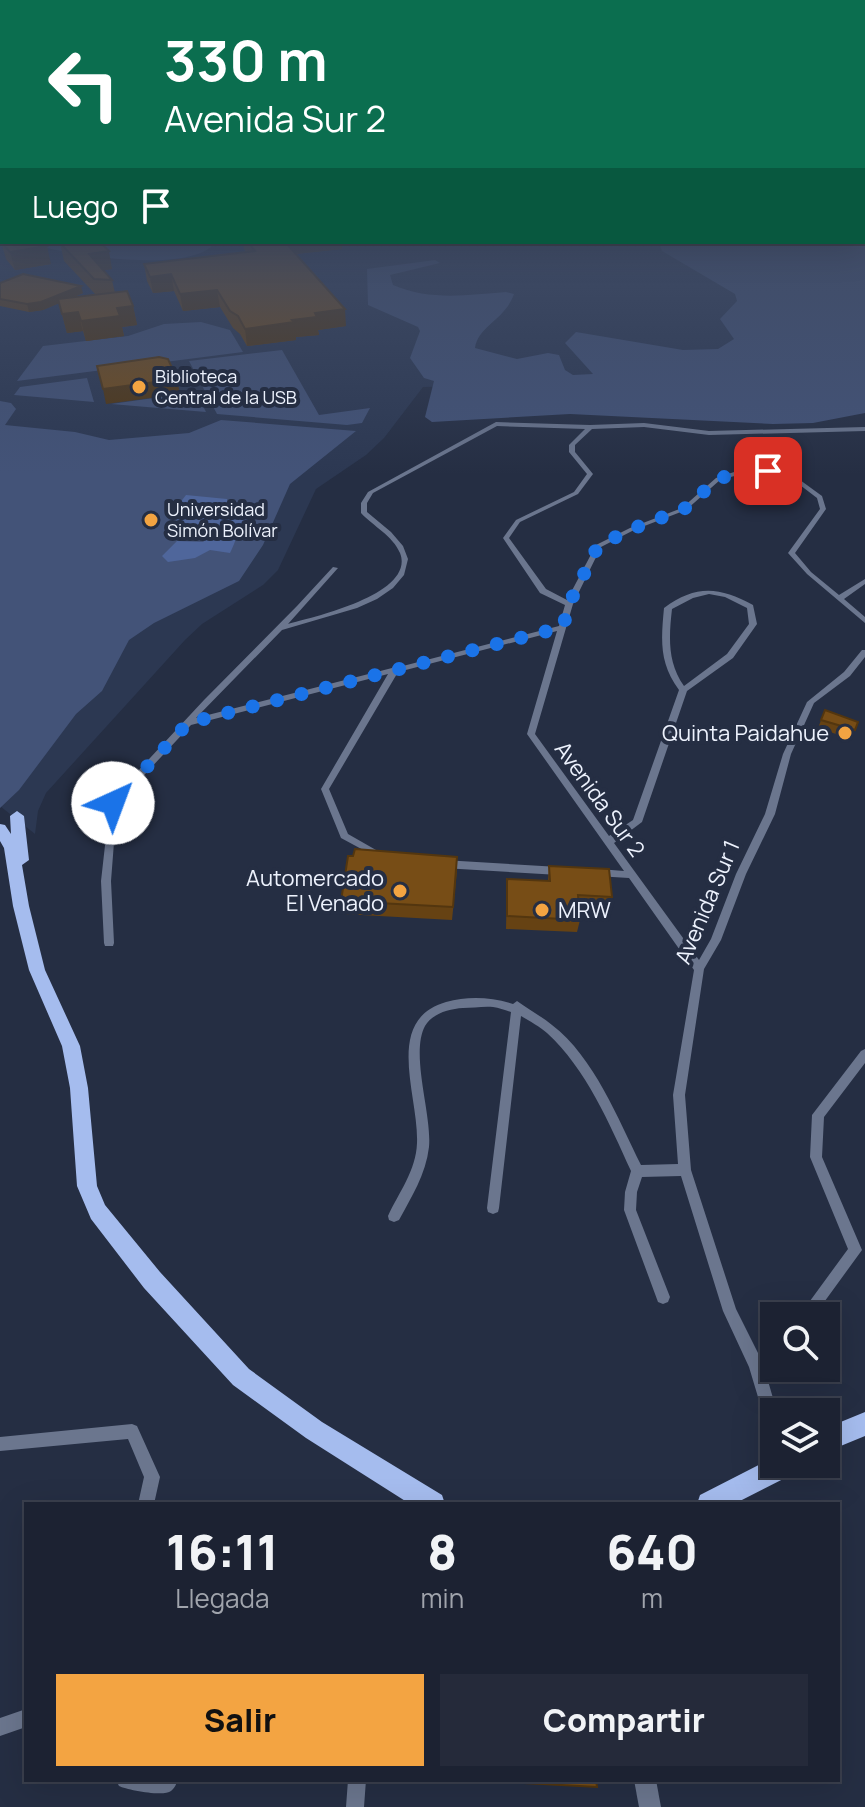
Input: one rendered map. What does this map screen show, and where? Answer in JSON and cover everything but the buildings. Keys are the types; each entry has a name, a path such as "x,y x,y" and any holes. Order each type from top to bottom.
{"main road":[{"path":"17,816 22,853 19,881"},
{"path":"0,829 12,848 21,906 37,970 71,1046 79,1088 87,1186 98,1212 152,1280 241,1377 314,1430 430,1502"},
{"path":"840,1434 865,1424"},
{"path":"718,1502 761,1478"}],"street":[{"path":"280,628 348,610 369,601 391,585 402,573 405,557 397,542 364,513 364,503 371,492 496,424 644,425 709,433 865,429"},
{"path":"569,604 543,591 506,538 518,521 576,493 590,474 572,452 572,445 590,427"},
{"name":"Avenida Sur 2","path":"699,969 531,734 569,604 598,546 684,509 718,479 737,473 768,471 798,481 820,497 823,509 791,553 809,573 840,598"},
{"path":"109,943 106,881 113,803 335,568"},
{"path":"865,581 840,598 865,621"},
{"path":"608,842 637,822 683,690 730,656 753,624 750,607 727,593 694,592 668,608 665,640 670,674 683,690"},
{"path":"188,723 563,627"},
{"name":"Avenida Sur 1","path":"766,1398 756,1365 730,1311 685,1170 679,1095 699,969 716,940 741,874 770,814 787,754 811,702 847,674 865,652"},
{"path":"385,859 344,836 325,789 396,668"},
{"path":"430,863 570,872"},
{"path":"586,873 633,875"},
{"path":"394,1216 415,1178 423,1144 415,1056 417,1031 430,1012 447,1006 466,1002 517,1006 539,1019 568,1047 602,1097 637,1171 630,1210 663,1297"},
{"path":"493,1208 517,1006"},
{"path":"816,1302 855,1250 816,1157 818,1115 865,1054"},
{"path":"637,1171 685,1170"},
{"path":"756,1365 760,1361"},
{"path":"0,1444 132,1431 152,1477 146,1502"},
{"path":"0,1727 24,1719"},
{"path":"141,1782 165,1785 167,1782"},
{"path":"355,1807 357,1782"},
{"path":"645,1782 650,1807"}],"shaded area":[{"name":"Universidad Simón Bolívar","path":"0,306 865,306 865,379 423,387 384,438 366,455 316,489 278,570 263,585 202,624 185,640 46,793 38,811 35,834 0,806"},
{"path":"371,306 508,306 481,334 475,348 517,359 548,353 559,355 565,370 573,375 593,374 565,343 576,332 683,350 718,349 734,339 720,319 732,306 865,306 865,413 813,423 773,424 570,414 432,422 425,417 434,381 424,378 410,358 420,331 418,327"},
{"path":"201,322 230,330 243,352 17,381 43,346 128,336 164,324"},
{"path":"282,350 319,415 370,408 362,423 347,425 217,414 189,361"},
{"path":"87,378 94,402 14,395 20,387"},
{"path":"196,392 206,412 111,404"},
{"path":"0,401 11,403 16,409 5,425 75,432 109,440 189,433 221,420 356,431 290,484 263,545 239,581 154,623 129,640 102,691 76,714 19,790 0,808"},
{"path":"186,495 227,499 228,511 250,512 252,515 240,529 230,553 210,550 195,558 168,562 162,556 177,541 203,542 213,533 210,529 171,535 168,531 185,510 179,504"}],"place":[{"name":"Biblioteca Central de la USB","path":"139,387"},
{"name":"Universidad Simón Bolívar","path":"151,520"},
{"name":"Quinta Paidahue","path":"845,733"},
{"name":"Automercado El Venado","path":"400,891"},
{"name":"MRW","path":"542,910"}],"route":[{"path":"113,803 188,723 563,627 569,604 598,546 684,509 718,479 737,473 768,471"}]}
